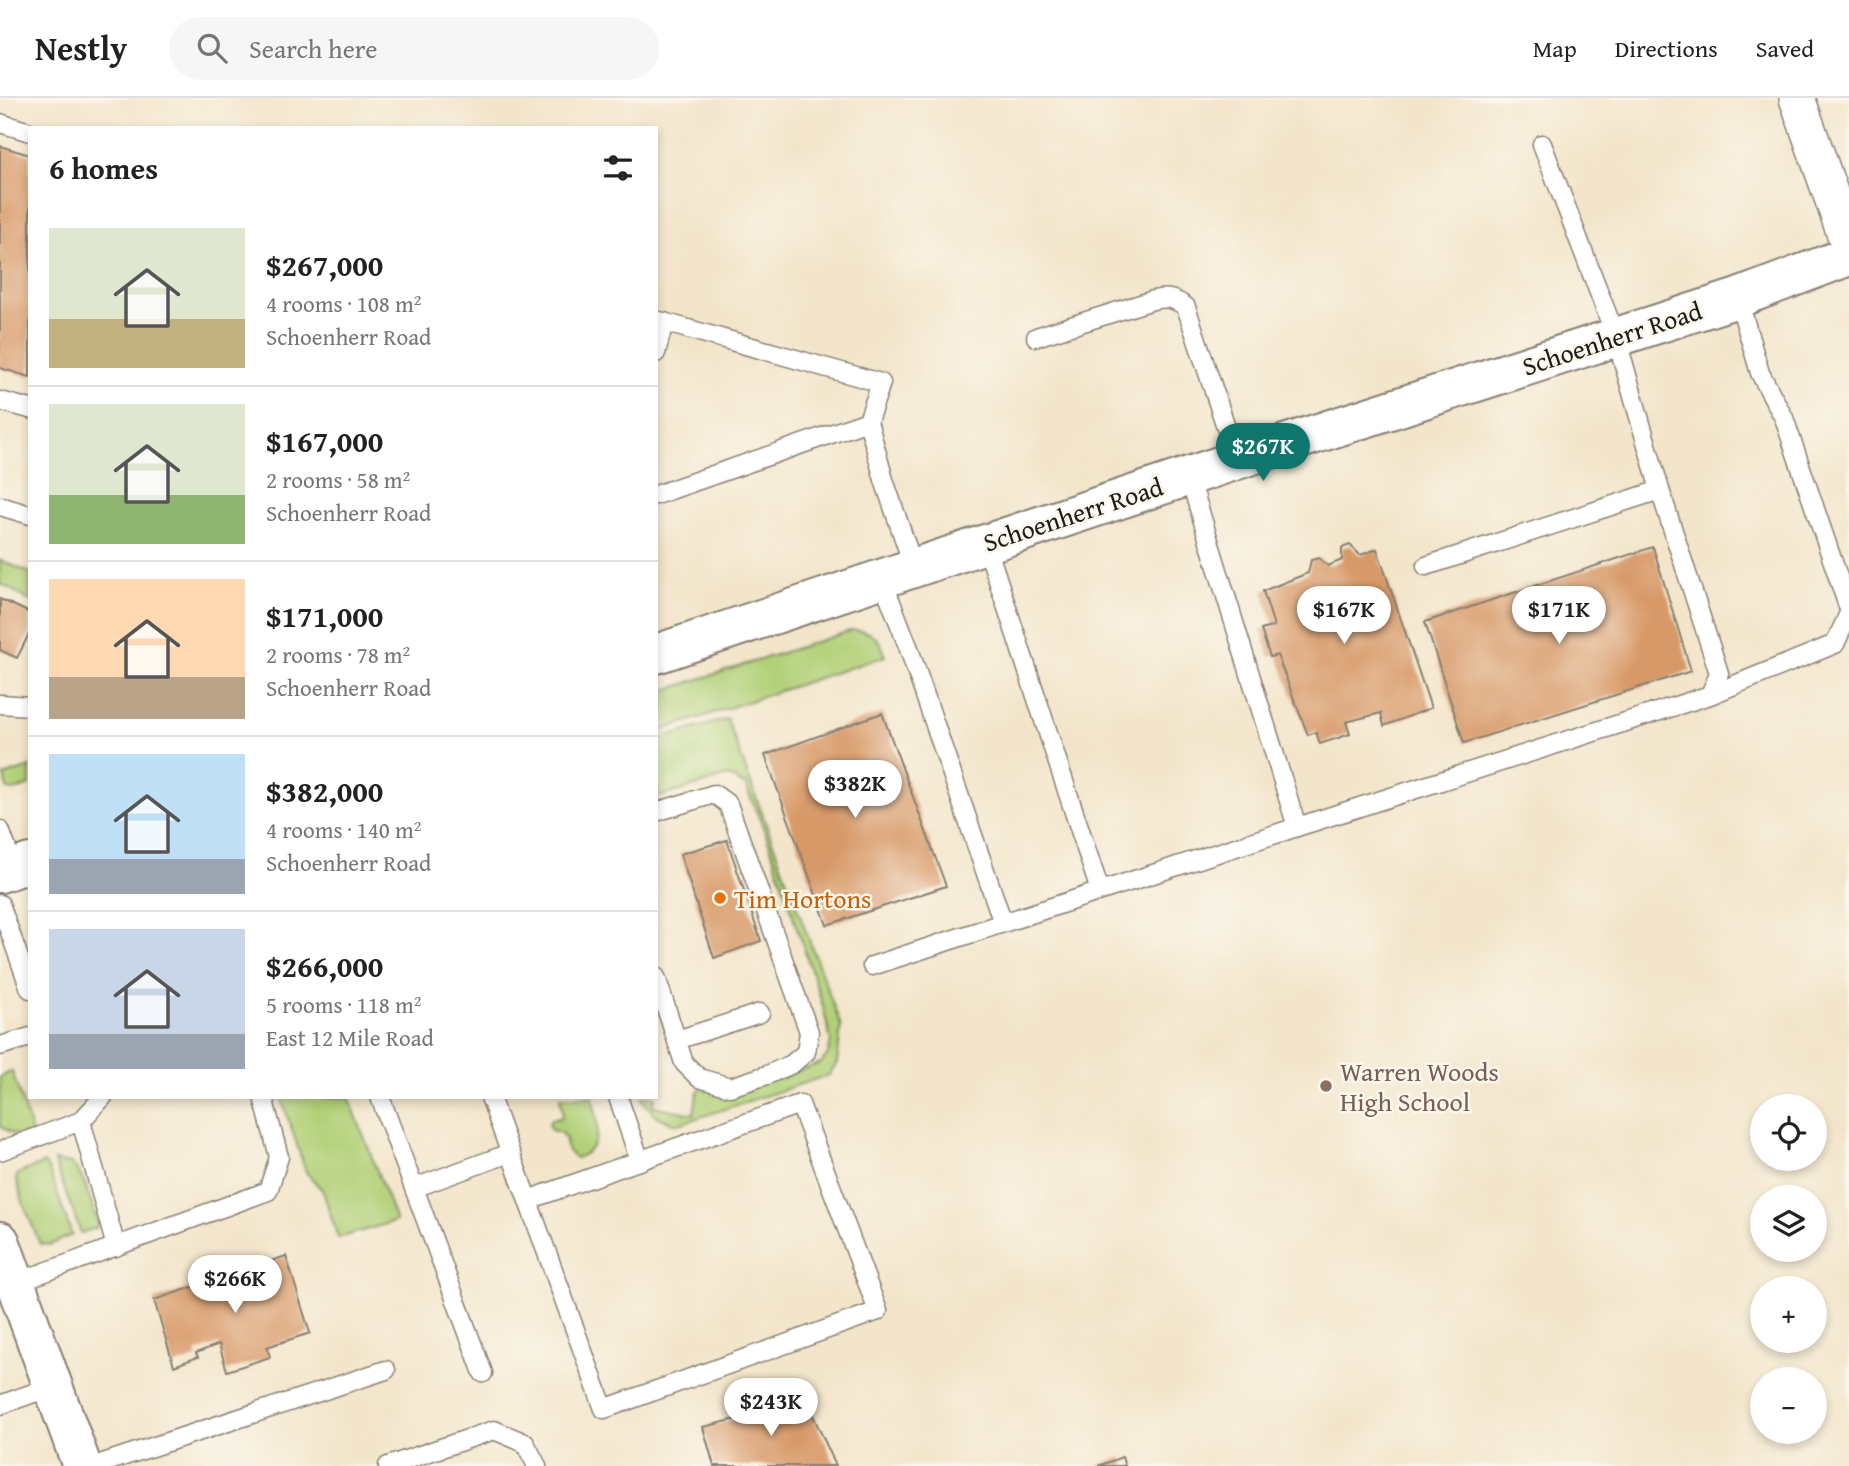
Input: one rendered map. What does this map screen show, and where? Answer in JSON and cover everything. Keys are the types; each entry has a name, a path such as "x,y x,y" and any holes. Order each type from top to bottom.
{"main road":[{"name":"Schoenherr Road","path":"658,653 1237,460 1738,298 1849,256"},
{"path":"0,1241 82,1466"}],"street":[{"path":"1797,98 1849,246"}],"lane":[{"path":"0,123 28,131"},
{"path":"1542,144 1616,337 1660,491 1719,673 1710,695"},
{"path":"1036,337 1153,300 1166,297 1175,299 1186,307 1237,460"},
{"path":"872,966 1710,695 1835,644 1849,611 1784,418 1760,373 1738,298"},
{"path":"660,321 881,383 867,421 884,480 908,646 1003,923"},
{"path":"0,401 28,408"},
{"path":"658,494 867,421"},
{"path":"1189,476 1297,827"},
{"path":"1426,566 1660,491"},
{"path":"0,506 28,514"},
{"path":"986,544 1100,891"},
{"path":"0,704 28,706"},
{"path":"658,811 714,794 728,804 809,1032 806,1052 792,1064 730,1087 699,1078 684,1063 658,983"},
{"path":"0,830 15,868"},
{"path":"0,904 28,983"},
{"path":"677,1040 760,1013"},
{"path":"0,1046 28,1038"},
{"path":"0,1151 81,1121 101,1099"},
{"path":"15,1283 268,1191 279,1157 264,1099"},
{"path":"381,1099 483,1373"},
{"path":"490,1099 604,1409 877,1311 800,1104 527,1200"},
{"path":"619,1099 640,1161"},
{"path":"81,1121 116,1247"},
{"path":"414,1188 510,1153"},
{"path":"94,1466 386,1370"},
{"path":"0,1405 53,1386"},
{"path":"388,1466 421,1461 494,1430 525,1443 537,1466"}],"green space":[{"path":"0,560 28,572 28,600 9,588 0,584"},
{"path":"853,630 875,637 885,656 658,731 658,692"},
{"path":"727,719 841,1026 837,1063 829,1075 679,1124 657,1115 642,1099 655,1099 653,1106 694,1114 698,1091 702,1088 781,1078 821,1063 828,1054 831,1041 822,1003 767,837 746,786 728,776 659,797 658,739"},
{"path":"28,768 28,786 13,791 7,788 4,776"},
{"path":"12,1071 32,1133 14,1134 0,1126 0,1077"},
{"path":"282,1099 350,1099 396,1221 338,1238 323,1191 306,1172"},
{"path":"560,1099 592,1099 597,1124 595,1141 584,1154 575,1158 568,1150 566,1139 561,1133 551,1130 549,1125 551,1119 561,1118 563,1114"},
{"path":"54,1161 71,1164 76,1168 85,1184 98,1224 96,1228 81,1233"},
{"path":"44,1163 49,1170 72,1235 50,1245 40,1244 16,1178 19,1173"}],"building":[{"path":"0,146 28,154 28,376 0,368"},
{"path":"1350,545 1360,555 1377,549 1431,708 1384,726 1381,713 1346,722 1350,734 1320,744 1316,732 1308,735 1277,655 1270,657 1261,630 1274,626 1263,591 1308,573 1311,560 1319,558 1328,566 1342,560 1342,548"},
{"path":"1653,547 1691,671 1464,743 1425,622"},
{"path":"0,599 28,612 28,636 17,658 0,650"},
{"path":"882,713 946,886 827,925 765,755"},
{"name":"Tim Hortons","path":"727,840 761,941 714,958 680,854"},
{"path":"286,1256 310,1333 267,1347 270,1357 227,1371 219,1344 196,1353 198,1357 174,1366 154,1300"},
{"path":"802,1391 836,1466 714,1466 703,1427 753,1415"},
{"path":"1122,1457 1125,1466 1098,1466"}],"place":[{"name":"Tim Hortons","path":"720,898"},
{"name":"Warren Woods High School","path":"1326,1086"}]}
